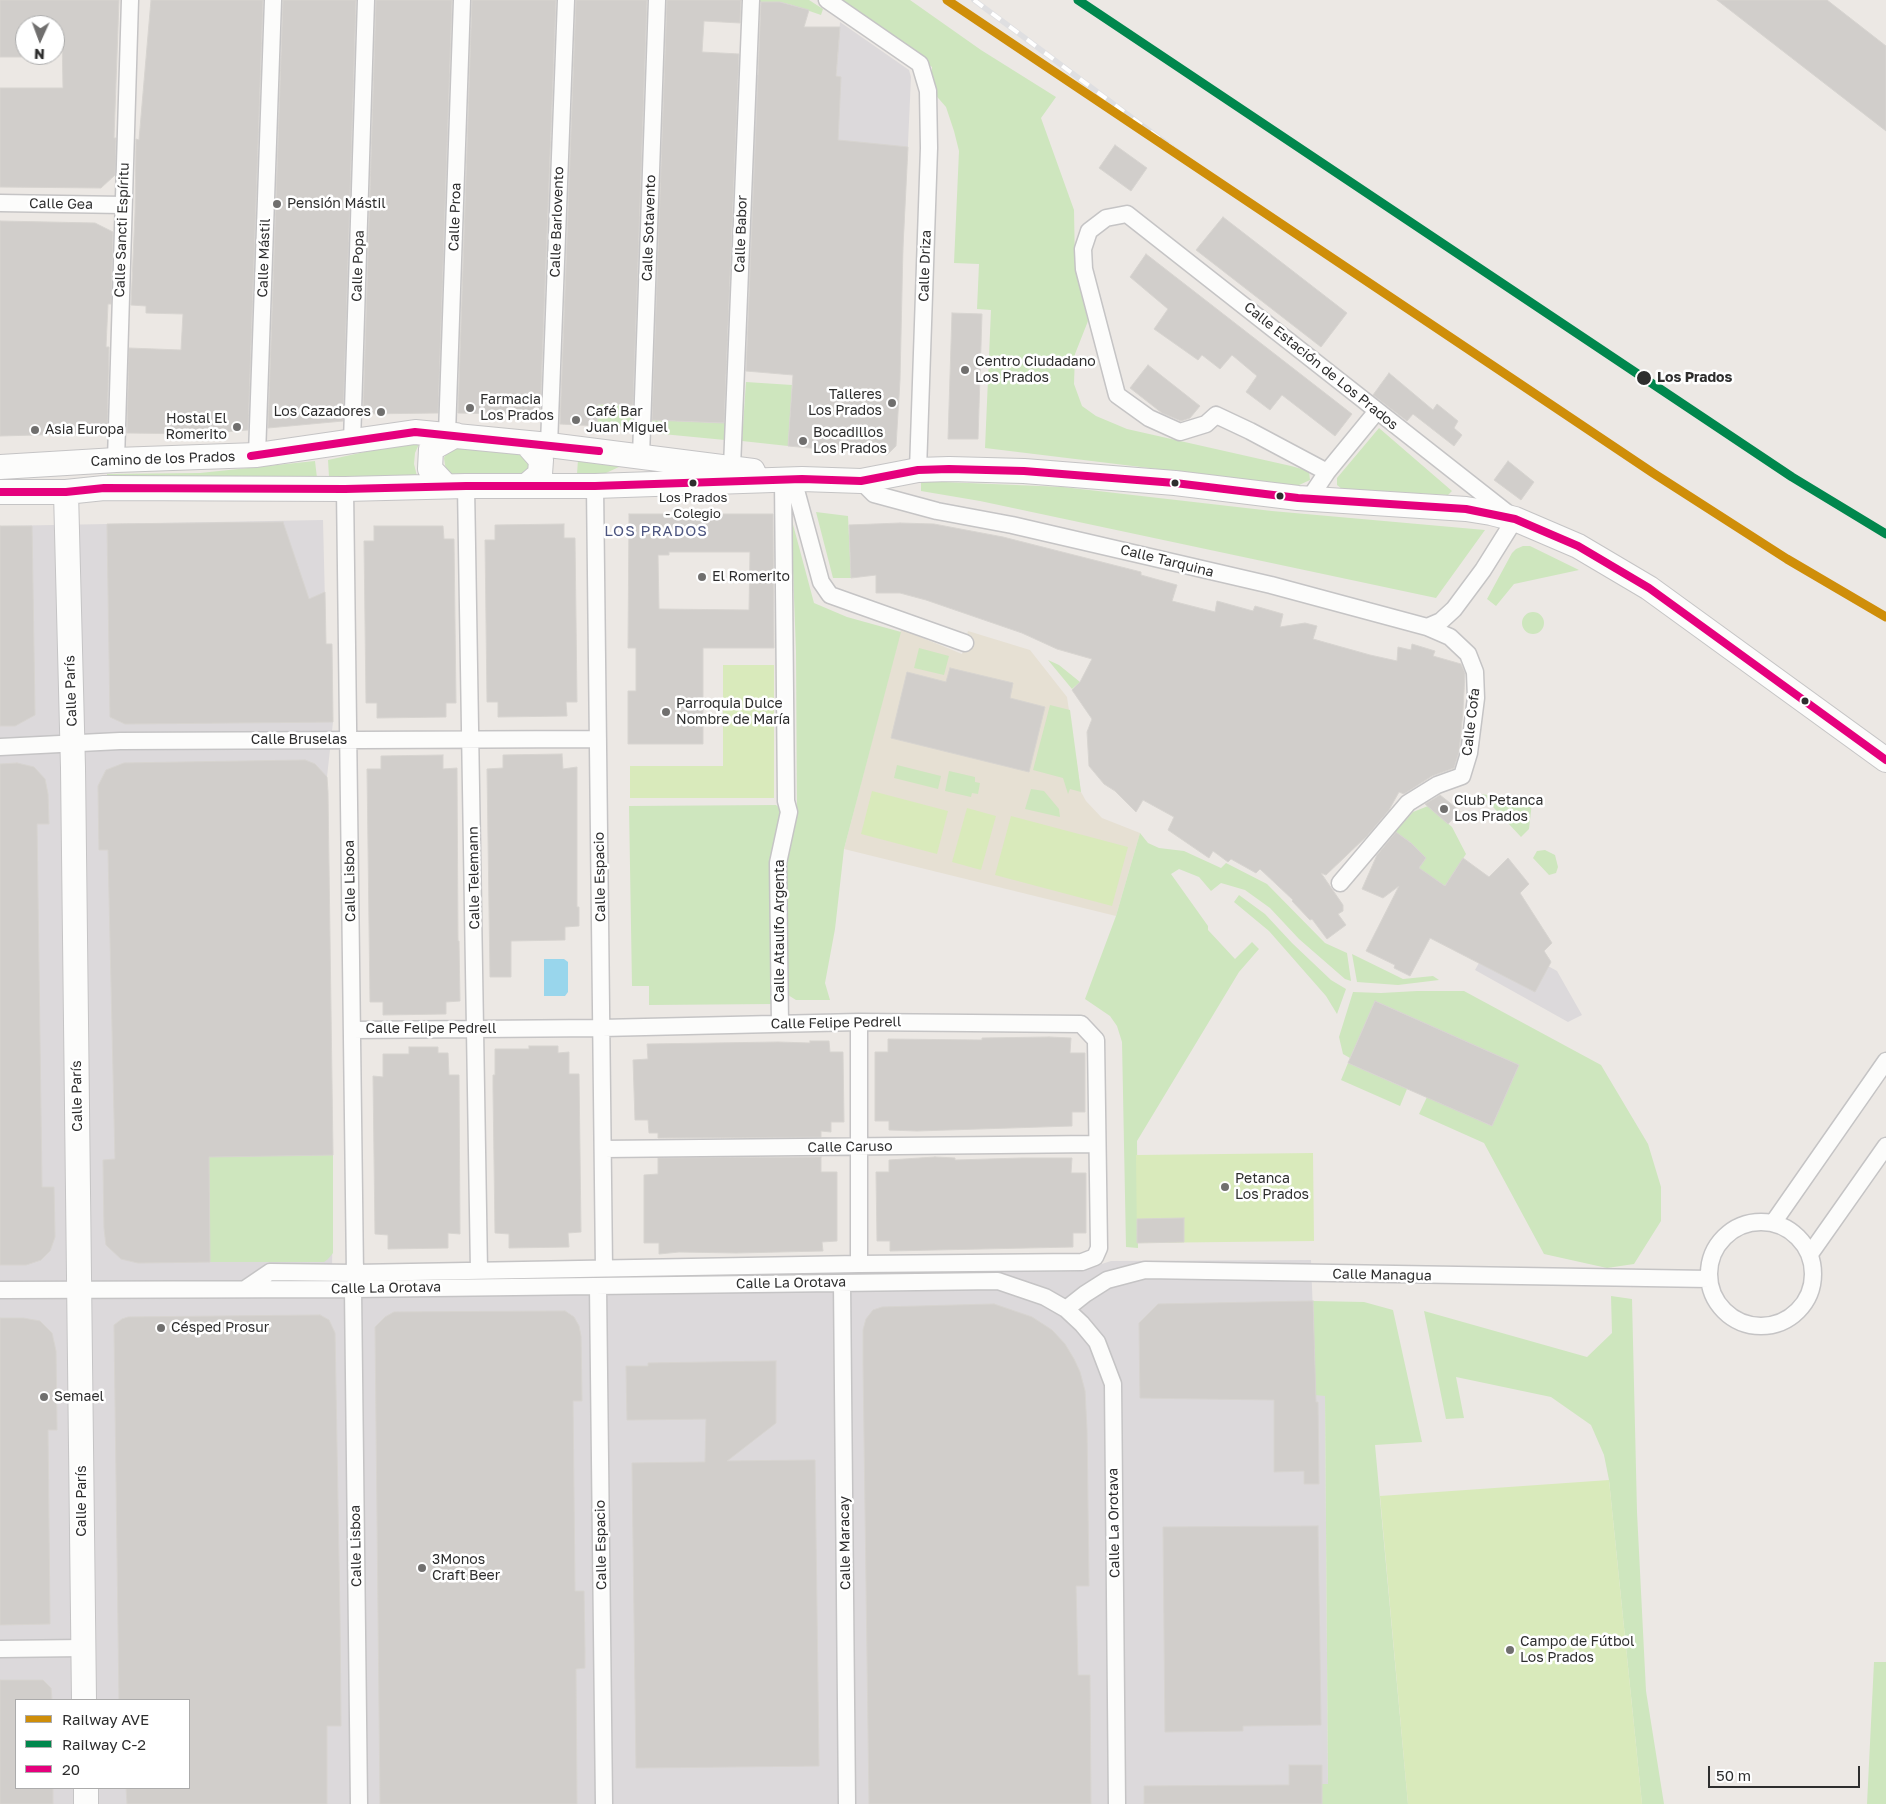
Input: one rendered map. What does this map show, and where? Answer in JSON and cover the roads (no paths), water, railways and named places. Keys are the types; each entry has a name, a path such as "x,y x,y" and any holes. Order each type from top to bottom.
{"main road":[{"name":"Camino de los Prados","path":"0,467 111,460 257,455 415,432 732,467 793,479"},
{"path":"451,435 431,449 430,469 456,486"},
{"path":"526,486 540,474 541,460 537,444"},
{"path":"29,465 66,492 111,460"},
{"name":"Camino de los Prados","path":"0,492 66,492 104,488 344,489 456,486 595,486 793,479 861,481 918,470 1024,471 1175,483 1309,499 1466,509 1515,519 1578,546 1649,588 1886,760"},
{"name":"Calle París","path":"66,492 73,744 84,1699"},
{"path":"86,1789 86,1804"}],"street":[{"name":"Calle Sancti Espíritu","path":"111,460 130,0"},
{"name":"Calle Mástil","path":"257,455 273,0"},
{"name":"Calle Popa","path":"352,442 366,0"},
{"name":"Calle Proa","path":"451,435 462,0"},
{"name":"Calle Barlovento","path":"537,444 566,0"},
{"name":"Calle Sotavento","path":"641,456 657,0"},
{"name":"Calle Babor","path":"732,467 751,0"},
{"name":"Calle Driza","path":"827,0 920,64 928,91 929,123 918,470"},
{"name":"Calle Gea","path":"0,203 123,204"},
{"name":"Calle Estación de Los Prados","path":"1327,472 1216,415 1206,424 1180,432 1149,418 1117,395 1084,269 1083,249 1089,231 1106,218 1127,214 1515,519"},
{"path":"1309,499 1327,472 1377,411"},
{"path":"793,479 821,582 830,596 965,643"},
{"name":"Calle Ataulfo Argenta","path":"780,1024 778,863 789,812 786,801 793,479"},
{"name":"Calle Tarquina","path":"861,481 874,494 937,511 1012,524 1117,548 1427,626 1450,637 1468,654"},
{"name":"Calle Telemann","path":"456,486 471,740 479,1271"},
{"name":"Calle Espacio","path":"595,486 604,1268"},
{"name":"Calle Lisboa","path":"344,489 352,1030 359,1804"},
{"path":"1427,626 1441,621 1454,610 1515,519"},
{"name":"Calle Cofa","path":"1340,883 1408,803 1437,785 1462,776 1469,753 1476,698 1475,672 1468,654"},
{"name":"Calle Bruselas","path":"0,747 120,741 598,739"},
{"path":"0,1290 245,1289 270,1272 354,1281 479,1271 859,1264 859,1022"},
{"name":"Calle Felipe Pedrell","path":"352,1030 602,1028 859,1022 1081,1024 1096,1040 1099,1248 1095,1257 1082,1262 859,1264"},
{"path":"1773,1223 1886,1061"},
{"name":"Calle Caruso","path":"603,1150 1097,1144"},
{"path":"1810,1254 1886,1146"},
{"path":"1761,1221 1785,1227 1795,1233 1804,1243 1810,1254 1814,1267 1813,1280 1807,1299 1795,1314 1784,1321 1759,1326 1746,1324 1734,1319 1716,1301 1709,1279 1709,1265 1719,1243 1737,1227 1761,1221"},
{"name":"Calle Managua","path":"1066,1310 1085,1294 1107,1280 1145,1270 1709,1279"},
{"name":"Calle La Orotava","path":"354,1281 598,1286 998,1281 1045,1297 1066,1310 1082,1324 1097,1342 1112,1384 1117,1804"},
{"name":"Calle Maracay","path":"842,1283 848,1804"},
{"name":"Calle Espacio","path":"598,1286 604,1804"},
{"path":"0,1649 82,1648"}],"water":[{"path":"544,959 564,959 568,962 568,992 565,996 544,996"}],"railway":[{"path":"974,0 1198,167"}],"rail line":[{"name":"AVE","path":"947,0 1653,473 1787,559 1886,617"},
{"name":"C-2","path":"1078,0 1792,477 1886,534"}],"place":[{"name":"Pensión Mástil","path":"277,204"},
{"name":"Centro Ciudadano Los Prados","path":"965,370"},
{"name":"Los Prados","path":"1644,378"},
{"name":"Talleres Los Prados","path":"892,403"},
{"name":"Farmacia Los Prados","path":"470,408"},
{"name":"Los Cazadores","path":"381,412"},
{"name":"Café Bar Juan Miguel","path":"576,420"},
{"name":"Hostal El Romerito","path":"237,427"},
{"name":"Asia Europa","path":"35,430"},
{"name":"Bocadillos Los Prados","path":"803,441"},
{"name":"Los Prados - Colegio","path":"693,483"},
{"name":"El Romerito","path":"702,577"},
{"name":"Parroquia Dulce Nombre de María","path":"666,712"},
{"name":"Club Petanca Los Prados","path":"1444,809"},
{"name":"Petanca Los Prados","path":"1225,1187"},
{"name":"Césped Prosur","path":"161,1328"},
{"name":"Semael","path":"44,1397"},
{"name":"3Monos Craft Beer","path":"422,1568"},
{"name":"Campo de Fútbol Los Prados","path":"1510,1650"}],"district":[{"name":"LOS PRADOS","path":"656,531"}]}
